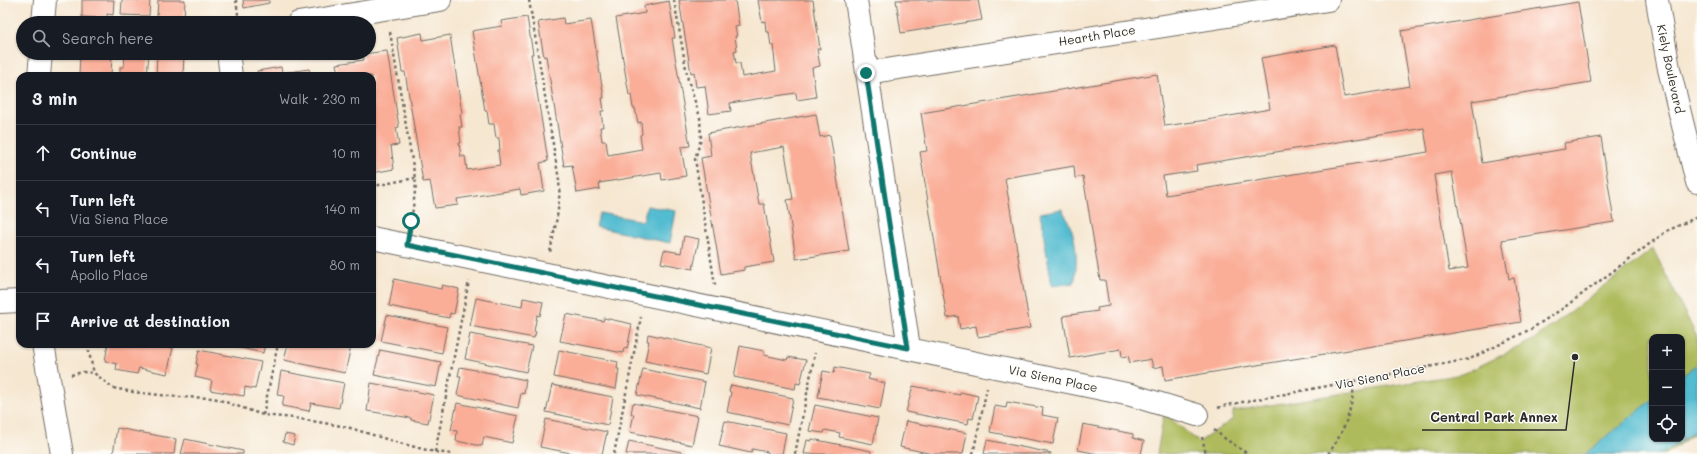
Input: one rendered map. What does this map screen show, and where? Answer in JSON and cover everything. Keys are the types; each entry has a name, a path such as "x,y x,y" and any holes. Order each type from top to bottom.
{"street":[{"path":"44,16 45,0"},
{"path":"342,16 440,0"},
{"path":"856,0 908,348"},
{"name":"Hearth Place","path":"866,73 1328,0"},
{"name":"Kiely Boulevard","path":"1657,0 1669,69 1697,182"},
{"path":"39,72 40,60"},
{"path":"229,60 230,72"},
{"name":"Via Siena Place","path":"376,239 1131,394 1197,415"},
{"path":"0,302 16,301"},
{"path":"44,348 62,454"}],"path":[{"path":"236,0 238,14 240,16"},
{"path":"529,0 559,180 560,194 546,274"},
{"path":"674,0 688,80 700,117 701,139 695,159 718,309"},
{"path":"386,9 415,178 415,196 407,245"},
{"path":"376,186 415,178"},
{"name":"Via Siena Place","path":"1197,415 1227,405 1470,359 1537,325 1562,309 1667,231 1697,217"},
{"path":"435,452 474,259"},
{"path":"614,454 647,294"},
{"path":"795,454 820,330"},
{"path":"89,348 94,374"},
{"path":"263,415 277,348"},
{"path":"973,454 992,366"},
{"path":"49,380 83,372 94,374 113,388 133,392 178,397 214,398 263,415 294,418 347,427 399,443 435,452 453,454"},
{"path":"1328,454 1343,430 1354,396 1354,382"},
{"path":"1197,415 1227,440 1248,454"}],"green space":[{"path":"1653,249 1697,337 1697,432 1685,441 1685,334 1649,334 1649,442 1683,442 1666,454 1157,454 1164,413 1199,442 1233,419 1233,411 1463,374 1533,340"}],"water":[{"path":"647,206 676,211 670,243 596,227 600,213 643,221"},
{"path":"1062,209 1067,218 1075,243 1075,279 1074,283 1052,286 1040,213"},
{"path":"1697,364 1697,430 1685,438 1685,406 1685,374"},
{"path":"1649,402 1649,442 1680,442 1662,454 1585,454"}],"building":[{"path":"82,0 114,0 113,15 82,16"},
{"path":"122,0 150,0 149,16 121,15"},
{"path":"158,0 185,0 184,16 157,16"},
{"path":"243,0 269,0 269,3 244,8"},
{"path":"679,0 735,0 739,26 735,27 737,36 735,36 737,50 734,51 736,63 740,63 742,77 776,71 773,45 771,46 769,32 766,32 765,21 762,22 758,0 813,0 820,49 817,49 820,66 812,68 816,97 797,100 796,93 730,103 731,111 709,114 705,86 696,87 694,72 691,73"},
{"path":"896,0 978,0 982,20 901,33"},
{"path":"669,1 675,38 672,38 690,146 681,147 686,176 662,180 661,173 599,183 600,189 577,193 572,165 564,166 546,56 544,57 538,22 563,18 564,24 591,20 604,98 602,98 604,111 601,111 603,127 600,127 602,141 606,141 608,155 642,149 640,135 642,134 641,122 638,123 635,108 633,108 631,95 629,95 616,18 645,13 644,6"},
{"path":"1578,2 1591,82 1472,101 1482,163 1565,149 1564,143 1601,137 1614,222 1502,240 1509,279 1514,278 1521,322 1165,380 1163,366 1153,368 1151,359 1130,363 1128,356 1122,357 1121,349 1070,358 1063,316 1098,311 1097,308 1109,306 1105,280 1100,280 1083,176 1075,178 1074,166 1005,178 1030,328 978,337 976,326 960,329 958,316 947,318 920,152 927,151 921,113 1157,74 1165,126 1207,120 1270,109 1261,58 1335,45 1344,97 1410,86 1401,31","holes":["1424,128 1428,152 1166,195 1163,176 1197,171 1196,165","1452,172 1468,268 1449,271 1434,175"]},
{"path":"527,17 533,54 531,54 548,161 540,163 544,191 521,195 520,189 457,199 458,205 435,208 430,181 423,182 405,72 402,72 397,38 422,33 423,40 450,35 462,113 460,114 462,127 459,127 461,157 465,156 467,170 500,165 498,150 500,150 499,138 496,138 494,124 489,124 487,111 485,111 472,31 502,26 501,21"},
{"path":"387,51 399,127 396,128 399,145 391,146 394,169 376,172 376,72 338,72 336,64 376,60 376,52"},
{"path":"80,60 112,60 111,72 79,72"},
{"path":"124,60 148,60 147,72 120,72 120,67 124,67"},
{"path":"157,60 184,60 183,72 156,72"},
{"path":"281,67 282,72 257,72"},
{"path":"309,69 310,72 289,72"},
{"path":"816,114 820,137 830,135 849,251 796,259 787,200 793,199 784,147 750,153 759,204 764,204 774,262 744,267 744,270 721,274 701,158 711,156 708,133"},
{"path":"684,236 699,239 693,269 661,263 664,250 681,253"},
{"path":"394,279 441,289 442,285 459,289 454,314 450,313 449,318 389,306"},
{"path":"476,298 522,307 523,298 543,302 540,316 537,315 534,331 536,332 534,338 470,326"},
{"path":"566,314 603,321 604,318 632,324 627,349 624,348 623,353 560,341"},
{"path":"387,315 447,327 442,353 381,341"},
{"path":"470,334 532,346 526,372 465,359"},
{"path":"648,334 711,348 706,374 645,361 649,341 647,341"},
{"path":"740,346 764,351 764,355 787,360 788,357 806,360 800,384 796,383 795,389 734,377"},
{"path":"107,348 173,348 167,374 139,368 137,374 116,370 117,364 105,361"},
{"path":"241,348 264,348 263,353"},
{"path":"287,348 351,348 345,373 284,360"},
{"path":"199,350 261,362 255,389 245,387 244,396 210,390 212,381 195,377"},
{"path":"380,350 441,362 436,387 374,375"},
{"path":"559,350 618,362 617,369 619,369 616,389 554,377"},
{"path":"460,367 526,380 524,394 521,393 518,408 457,395 461,376 458,376"},
{"path":"835,367 870,374 868,379 885,383 880,409 818,397 823,371 834,373"},
{"path":"643,369 705,382 700,408 637,395"},
{"path":"281,371 344,383 339,408 311,403 309,411 282,406 284,396 277,395"},
{"path":"371,383 434,395 428,423 411,420 411,418 367,411"},
{"path":"552,385 613,397 608,425 546,412"},
{"path":"731,385 793,398 788,425 727,412"},
{"path":"913,386 960,395 960,392 978,396 973,419 969,418 968,424 906,412"},
{"path":"1007,402 1043,408 1042,415 1058,418 1053,444 990,432 995,406 1006,408"},
{"path":"457,403 518,416 512,443 484,437 482,446 456,441 457,431 451,430"},
{"path":"633,403 698,416 692,445 630,432 634,414 631,414"},
{"path":"815,405 878,418 873,444 839,437 840,433 825,430 824,433 809,431"},
{"path":"546,419 607,432 602,454 576,454 540,447"},
{"path":"725,421 786,433 782,454 768,454 768,452 752,449 751,453 719,446"},
{"path":"906,421 967,433 963,454 933,454 900,447"},
{"path":"1083,424 1133,434 1133,438 1144,441 1141,454 1098,454 1078,450"},
{"path":"117,428 176,439 174,454 113,454"},
{"path":"285,434 295,436 293,445 283,442"},
{"path":"185,439 243,451 243,454 181,454"},
{"path":"812,439 871,451 871,454 804,454 807,440 811,441"},
{"path":"987,440 1051,453 1051,454 984,454"},
{"path":"629,441 686,453 686,454 626,454"}],"place":[{"name":"Central Park Annex","path":"1575,357"}],"route":[{"path":"411,221 407,245 908,348 866,73"}]}
